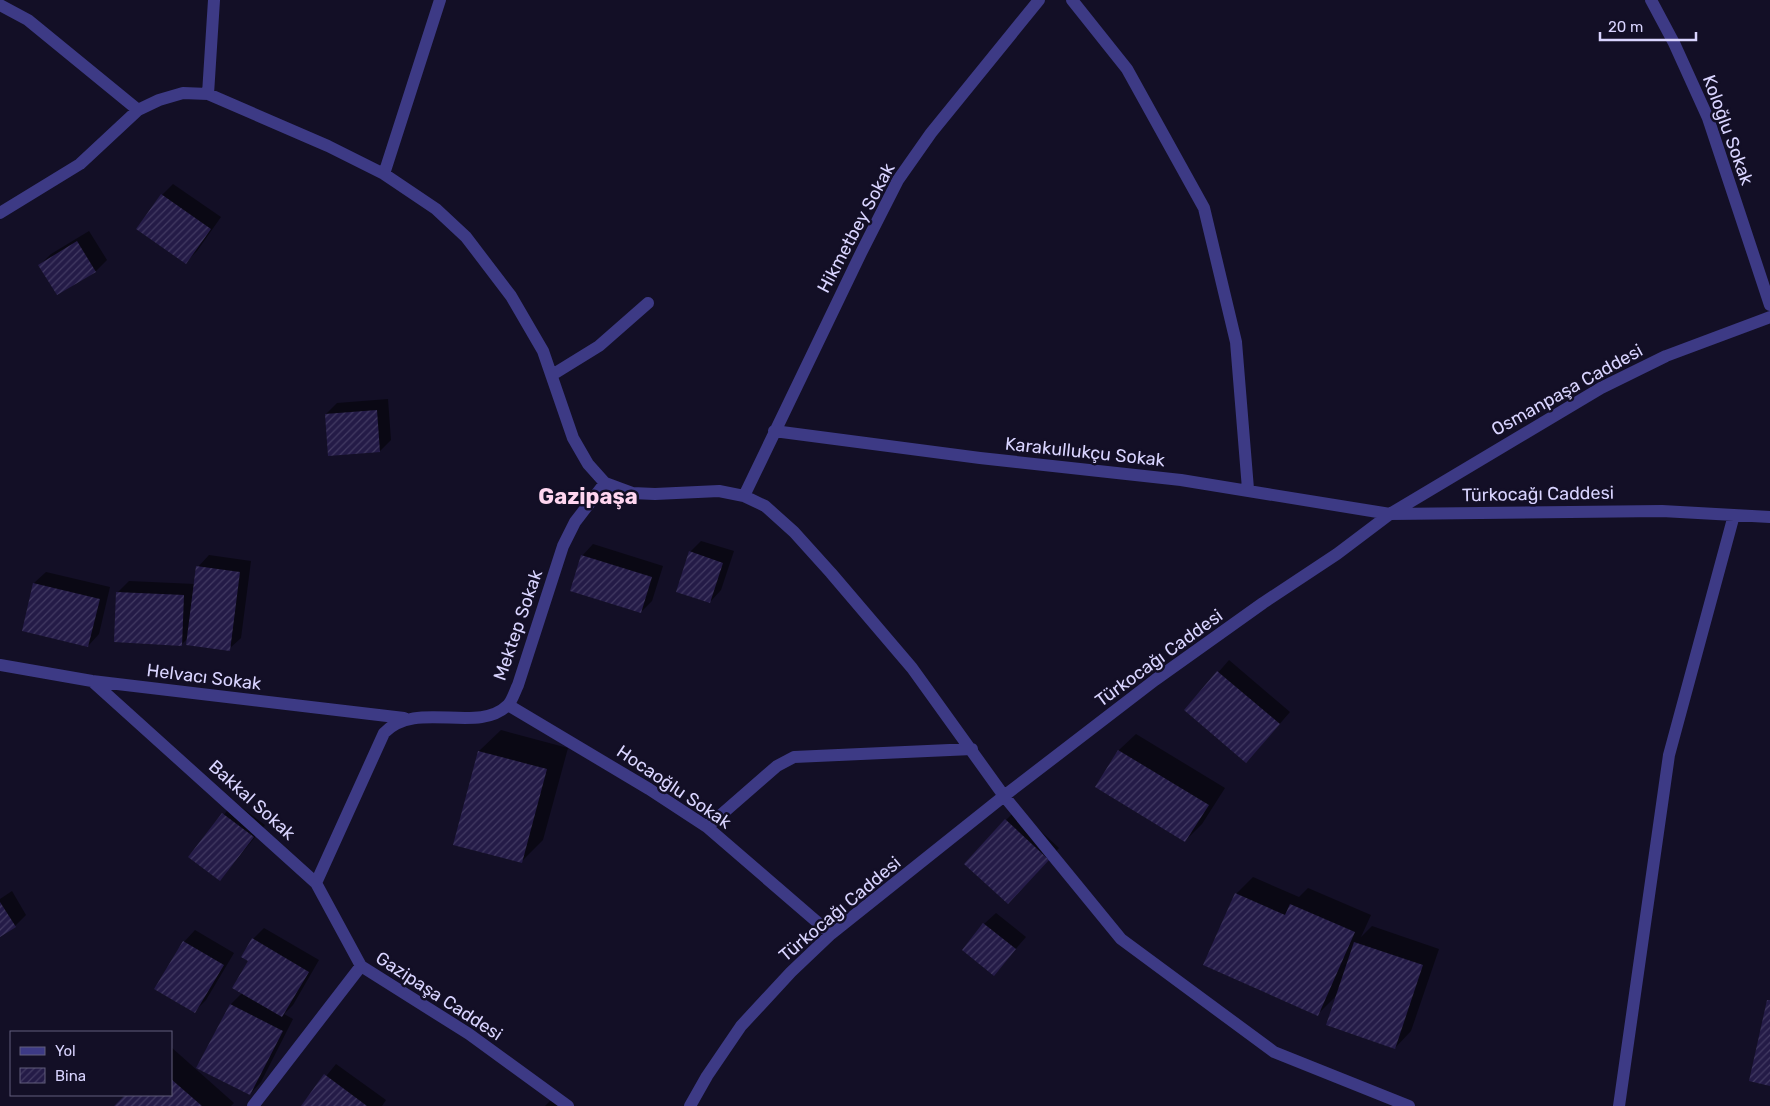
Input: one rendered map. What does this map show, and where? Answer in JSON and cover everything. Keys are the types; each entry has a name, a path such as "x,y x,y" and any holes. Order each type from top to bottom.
{"street":[{"path":"208,94 214,0"},
{"path":"384,174 440,0"},
{"name":"Hikmetbey Sokak","path":"744,496 774,431 898,180 931,133 1039,0"},
{"path":"1072,0 1127,69 1204,208 1236,342 1248,489"},
{"name":"Koloğlu Sokak","path":"1651,0 1674,42 1708,118 1770,305"},
{"path":"0,4 28,20 138,110"},
{"path":"0,213 80,164 138,110 159,100 183,93 208,94 328,146 384,174 436,209 466,237 511,296 542,351 573,438 588,464 605,483 632,493 655,494 720,491 744,496 765,506 794,532 912,668 1004,796 1121,939 1274,1052 1409,1106"},
{"path":"552,375 599,346 648,303"},
{"name":"Osmanpaşa Caddesi","path":"1390,514 1601,388 1666,356 1770,316"},
{"name":"Karakullukçu Sokak","path":"774,431 1248,489 1390,514"},
{"name":"Mektep Sokak","path":"405,718 477,717 494,713 508,705 518,685 563,546 575,522 605,483"},
{"name":"Türkocağı Caddesi","path":"690,1106 740,1026 791,972 831,934 1004,796 1155,680 1263,603 1337,554 1390,514 1662,511 1770,517"},
{"path":"1618,1106 1669,755 1734,515"},
{"name":"Helvacı Sokak","path":"0,666 92,681 405,718"},
{"name":"Bakkal Sokak","path":"92,681 316,883 361,966"},
{"name":"Hocaoğlu Sokak","path":"508,705 641,784 707,827 831,934"},
{"path":"316,883 384,733 392,724 405,718"},
{"path":"707,827 777,766 794,757 972,749"},
{"name":"Gazipaşa Caddesi","path":"253,1106 361,966 454,1024 568,1106"}],"building":[{"path":"161,194 211,229 186,264 136,229"},
{"path":"77,241 96,272 57,295 38,265"},
{"path":"377,410 380,452 328,456 325,414"},
{"path":"689,551 723,563 710,603 676,592"},
{"path":"581,555 652,577 641,613 570,591"},
{"path":"196,566 240,572 230,651 186,645"},
{"path":"33,583 100,599 88,647 22,631"},
{"path":"116,592 184,595 182,646 114,642"},
{"path":"1217,671 1280,724 1246,763 1184,710"},
{"path":"1118,750 1209,805 1185,842 1095,787"},
{"path":"478,751 547,769 522,863 453,845"},
{"path":"222,813 254,837 220,881 188,857"},
{"path":"1005,819 1049,860 1008,904 964,864"},
{"path":"1235,893 1285,915 1290,904 1355,932 1318,1016 1203,965"},
{"path":"0,902 16,927 0,937"},
{"path":"983,923 1016,949 994,976 962,950"},
{"path":"252,938 309,972 282,1017 232,988 248,961 241,957"},
{"path":"183,941 224,965 195,1013 154,989"},
{"path":"1354,942 1423,965 1395,1049 1326,1025"},
{"path":"1767,1000 1770,1000 1770,1086 1749,1081"},
{"path":"230,1004 283,1031 250,1095 196,1068"},
{"path":"324,1074 367,1106 301,1106"},
{"path":"172,1080 202,1106 114,1106 124,1096 172,1096"}],"district":[{"name":"Gazipaşa","path":"588,496"}]}
